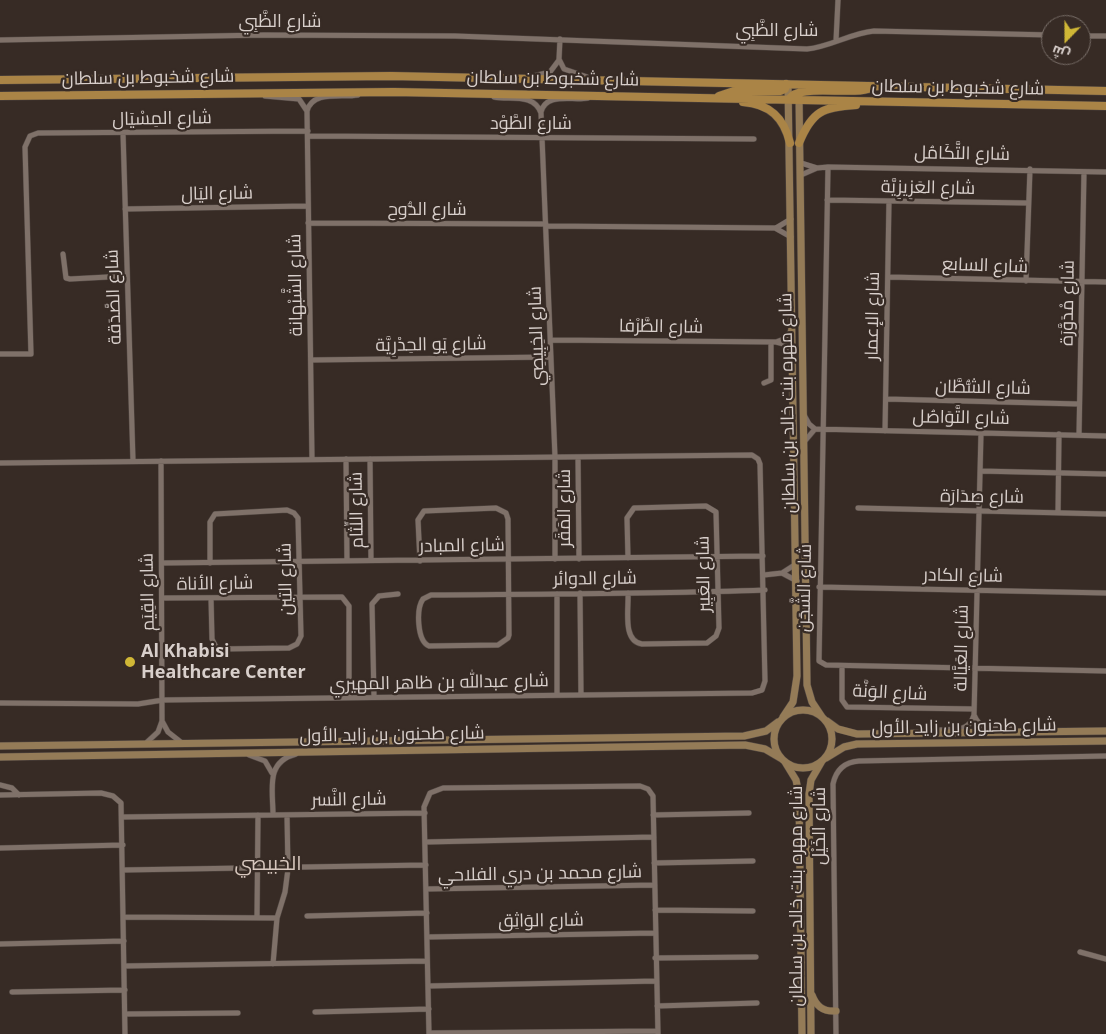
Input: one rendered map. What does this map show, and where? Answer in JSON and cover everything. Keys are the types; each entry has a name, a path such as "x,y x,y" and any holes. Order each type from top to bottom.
{"main road":[{"name":"شارع شخبوط بن سلطان","path":"0,80 258,76 593,79 787,84 799,91 917,102 1106,106"},
{"path":"717,98 734,91 780,91 787,84"},
{"name":"شارع شخبوط بن سلطان","path":"0,96 246,92 479,92 789,99 799,91 875,86 1106,91"},
{"path":"666,96 764,106 776,114 784,124 790,143"},
{"path":"799,143 810,121 829,108 917,102"}],"street":[{"path":"836,41 838,0"},
{"name":"شارع الظَّبِي","path":"0,40 258,35 455,36 807,48 855,34 874,31 1041,35"},
{"path":"1091,36 1106,36"},
{"path":"528,78 550,72 559,59 560,39"},
{"path":"559,59 567,72 593,79"},
{"path":"0,75 10,80"},
{"name":"شارع مهره بنت خالد بن سلطان","path":"781,720 793,702 797,684 790,143 787,84"},
{"name":"شارع مهره بنت خالد بن سلطان","path":"799,91 807,685 812,702 824,719"},
{"path":"246,92 273,97 296,98 302,101 307,111"},
{"path":"307,111 312,101 319,97 349,97 370,92"},
{"path":"479,92 499,98 529,99 536,102 541,112"},
{"path":"541,112 543,106 551,99 576,100 600,94"},
{"name":"شارع الشَّبْهانة","path":"307,111 312,459"},
{"name":"شارع الخِبِيصِي","path":"541,112 555,457 556,559"},
{"name":"شارع الصَّدَقة","path":"123,133 133,461"},
{"name":"شارع المِسْيَال","path":"0,354 31,354 25,146 27,139 34,134 308,133"},
{"name":"شارع الطَّوْد","path":"308,133 754,139"},
{"name":"شارع التَّكَامُل","path":"801,163 817,168"},
{"name":"شارع التَّكَامُل","path":"801,176 817,168 828,167 1030,169 1106,172"},
{"name":"شارع الشَّجَن","path":"828,167 817,659 823,665 842,666 1106,672"},
{"path":"1026,281 1030,169"},
{"name":"شارع مْدَوَّرَة","path":"1079,435 1084,172"},
{"name":"شارع العَزِيزِيَّة","path":"827,200 1028,203"},
{"name":"شارع الإعمار","path":"885,431 889,201"},
{"name":"شارع اليَال","path":"125,209 308,206"},
{"path":"775,228 791,218"},
{"name":"شارع الدُّوح","path":"308,223 775,228 791,237"},
{"path":"62,254 66,278 127,276"},
{"name":"شارع السابع","path":"888,277 1106,282"},
{"path":"774,342 784,339 792,330"},
{"name":"شارع الطَّرْفا","path":"551,340 774,342"},
{"path":"774,342 787,347 793,353"},
{"path":"764,383 771,380 774,342"},
{"name":"شارع يَو الحِدْرِيَّة","path":"311,360 551,357"},
{"name":"شارع الشُّطَّان","path":"886,399 1080,404"},
{"path":"803,412 809,424 815,429 804,442"},
{"name":"شارع التَّوَاصُل","path":"815,429 1106,436"},
{"name":"شارع العَيَّالة","path":"925,733 966,728 971,724 974,712 980,433"},
{"path":"1058,513 1059,434"},
{"name":"شارع عبدالله بن ظاهر المهيري","path":"0,463 727,454 755,456 760,464 765,681 763,688 752,693 163,700 138,704 0,703"},
{"name":"شارع المَقَر","path":"578,456 579,559"},
{"path":"346,459 347,561"},
{"name":"شارع اللِّثام","path":"370,459 371,560"},
{"name":"شارع القِيَم","path":"161,462 162,721"},
{"path":"980,471 1106,474"},
{"name":"شارع العَبِير","path":"628,558 628,518 634,508 706,506 713,509 717,515 719,631 712,640 707,643 642,644 632,640 629,634 628,593"},
{"path":"420,561 418,520 424,511 496,508 504,511 508,516 509,594"},
{"name":"شارع صِدَارَة","path":"858,508 1106,514"},
{"name":"شارع التين","path":"210,563 210,522 215,514 284,510 294,512 298,518 300,636 294,646 222,649 212,643 211,598"},
{"name":"شارع المبادر","path":"162,563 763,556"},
{"path":"764,575 782,573 796,564"},
{"path":"782,573 796,581"},
{"name":"شارع الكادر","path":"819,587 1106,593"},
{"name":"شارع الدوائر","path":"509,594 509,635 506,642 498,645 426,645 421,638 420,607 425,596 509,594 557,594 580,593 719,592 764,590"},
{"path":"580,593 581,695"},
{"path":"374,697 372,604 379,596 398,594"},
{"path":"557,594 557,696"},
{"name":"شارع الأناة","path":"163,598 340,596 348,603 349,698"},
{"name":"شارع الوَنَّة","path":"842,666 842,700 848,707 974,712"},
{"path":"803,709 824,719 832,738 824,759 804,768 784,760 774,741 781,720 803,709"},
{"name":"شارع العَيَّالة","path":"974,712 979,725 986,729 1016,729 1031,732"},
{"name":"شارع طحنون بن زايد الأول","path":"824,719 844,732 858,734 1106,731"},
{"name":"شارع طحنون بن زايد الأول","path":"0,746 744,736 766,731 781,720"},
{"path":"162,721 172,737 183,743"},
{"path":"145,744 158,732 162,721"},
{"name":"شارع طحنون بن زايد الأول","path":"824,759 844,747 858,744 1106,741"},
{"name":"شارع طحنون بن زايد الأول","path":"0,757 745,745 764,749 784,760"},
{"path":"273,815 273,775 276,765 284,758 309,751"},
{"path":"237,753 261,758 269,765 273,775"},
{"name":"شارع الخَيْل","path":"836,1034 833,784 841,768 859,761 1106,756"},
{"name":"شارع مهره بنت خالد بن سلطان","path":"811,1034 809,794 811,780 824,759"},
{"name":"شارع مهره بنت خالد بن سلطان","path":"784,760 796,780 799,794 802,1034"},
{"path":"0,785 12,788 19,794"},
{"name":"شارع محمد بن دري الفلاحي","path":"640,786 651,793 653,815 658,1032 429,1034 424,813 427,797 438,788 640,786"},
{"path":"0,795 108,794 121,803 125,1034"},
{"name":"شارع النَّسر","path":"122,817 424,813"},
{"path":"273,964 277,918 285,892 288,869 287,814"},
{"path":"653,815 749,814"},
{"path":"257,917 258,815"},
{"name":"شارع محمد بن دري الفلاحي","path":"426,842 654,837"},
{"path":"0,848 122,845"},
{"name":"شارع محمد بن دري الفلاحي","path":"654,863 753,861"},
{"name":"شارع محمد بن دري الفلاحي","path":"123,870 288,869 426,865"},
{"name":"شارع محمد بن دري الفلاحي","path":"426,890 655,885"},
{"path":"655,910 753,911"},
{"path":"307,916 427,914"},
{"path":"124,917 277,918"},
{"name":"شارع الوَاثِق","path":"427,937 655,933"},
{"path":"0,944 124,941"},
{"path":"1080,952 1106,960"},
{"path":"655,958 756,957"},
{"path":"125,966 427,961"},
{"path":"428,986 656,981"},
{"path":"810,987 818,1006 826,1011 836,1011"},
{"path":"12,992 125,990"},
{"path":"657,1006 757,1003"},
{"path":"315,1012 428,1009"},
{"path":"126,1014 238,1013"}],"place":[{"name":"Al Khabisi Healthcare Center","path":"130,662"}],"district":[{"name":"الخبيصي","path":"268,864"}]}
